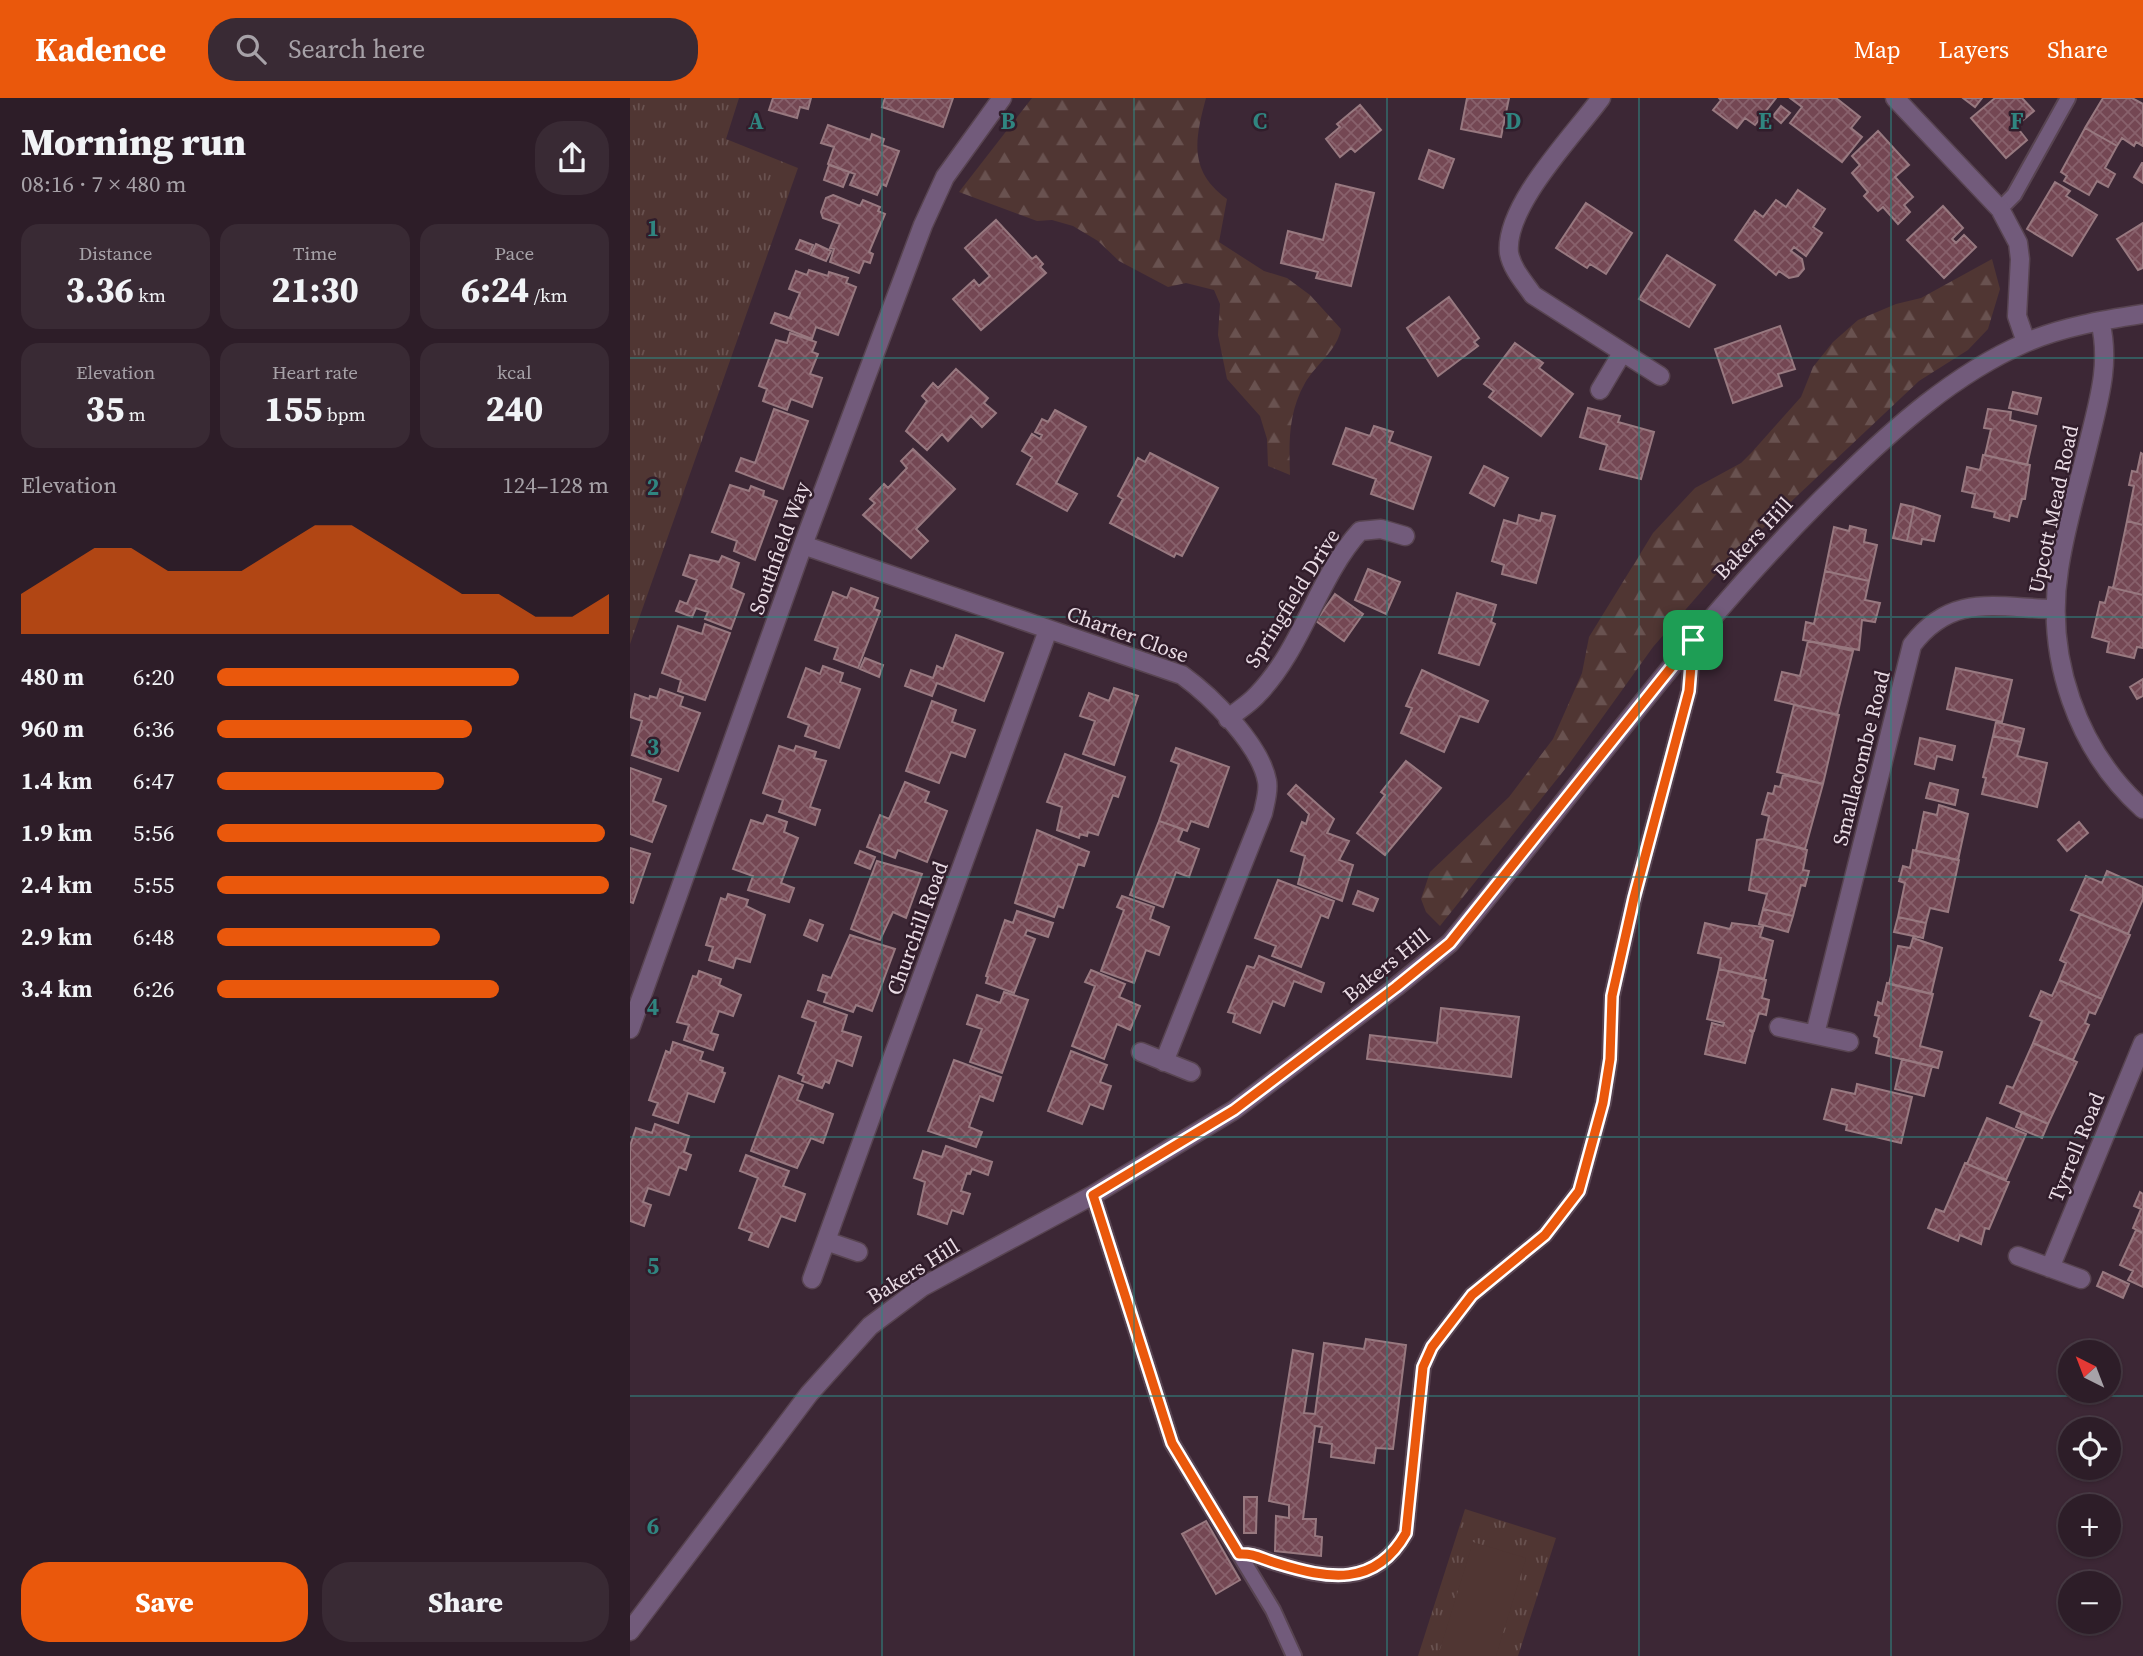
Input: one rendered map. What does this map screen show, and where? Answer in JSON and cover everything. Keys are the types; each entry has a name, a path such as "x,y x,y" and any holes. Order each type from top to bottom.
{"street":[{"name":"Southfield Way","path":"630,1029 803,545 923,225 946,177 1002,98"},
{"path":"1601,98 1520,209 1510,233 1510,254 1518,275 1533,295 1660,376"},
{"path":"1895,98 2000,209 2018,243 2020,259 2017,316 2026,342"},
{"name":"Bakers Hill","path":"630,1631 808,1394 870,1326 922,1287 1093,1195 1234,1110 1387,995 1450,943 1752,569 1870,452 1921,408 1973,370 2026,342 2099,321 2143,314"},
{"name":"Upcott Mead Road","path":"2099,321 2104,338 2105,374 2059,569 2055,609 2057,651 2085,736 2107,772 2143,809"},
{"path":"1600,390 1622,353"},
{"name":"Springfield Drive","path":"1228,719 1258,695 1288,653 1344,549 1360,531 1381,528 1405,536"},
{"name":"Charter Close","path":"803,545 1182,675 1204,691 1260,761 1268,782 1263,813 1164,1062"},
{"name":"Smallacombe Road","path":"1815,1034 1912,645 1938,617 1956,608 1985,606 2055,609"},
{"name":"Churchill Road","path":"812,1279 1048,630"},
{"path":"1779,1027 1849,1042"},
{"name":"Tyrrell Road","path":"2050,1268 2143,1043"},
{"path":"1141,1052 1191,1072"},
{"path":"826,1241 858,1252"},
{"path":"2018,1256 2081,1279"}],"lane":[{"path":"2000,209 2014,195 2068,98"},
{"path":"1239,1554 1252,1553 1276,1563 1339,1578 1374,1569 1394,1553 1406,1533 1423,1367 1432,1347 1472,1295 1545,1235 1579,1191 1603,1103 1610,1059 1612,996 1634,898 1689,691 1693,640"},
{"path":"1093,1195 1172,1443 1273,1610 1294,1656"}],"green space":[{"path":"630,98 739,98 726,139 798,168 630,644"},
{"path":"1032,98 1206,98 1199,127 1198,153 1200,166 1206,177 1227,199 1219,242 1264,271 1287,278 1310,295 1341,329 1331,351 1299,394 1290,440 1290,475 1268,466 1267,439 1260,416 1227,379 1218,335 1220,304 1214,290 1186,283 1168,287 1119,261 1098,241 1073,226 1052,220 1037,221 959,192"},
{"path":"1992,259 2000,289 1988,329 1968,350 1919,381 1727,562 1653,647 1569,764 1440,926 1426,912 1421,899 1430,872 1509,797 1553,739 1582,673 1589,637 1653,533 1695,488 1741,463 1752,452 1801,397 1813,367 1833,342 1858,320 1896,304 1921,298"},
{"path":"1465,1509 1556,1538 1518,1656 1418,1656"},
{"path":"1473,1542 1526,1558 1496,1656 1438,1656"}],"building":[{"path":"773,98 811,98 808,109 800,107 797,118 769,110"},
{"path":"885,98 953,98 943,127 882,107"},
{"path":"1467,98 1509,98 1501,137 1461,129"},
{"path":"1719,98 1776,98 1755,125 1745,118 1737,128 1713,110 1721,100"},
{"path":"1790,98 1836,98 1860,117 1851,128 1862,137 1842,162 1790,123 1802,107"},
{"path":"1963,98 1982,98 1975,107"},
{"path":"1995,98 2022,98 2034,111 2016,126 2027,140 2006,158 1971,118"},
{"path":"2103,98 2132,98 2143,104 2143,146 2136,142 2134,146 2122,138 2117,146 2085,128"},
{"path":"1360,105 1381,130 1355,152 1351,148 1340,157 1326,139 1340,127 1337,124"},
{"path":"1781,106 1790,113 1781,123 1773,116"},
{"path":"828,125 870,140 872,134 884,139 882,145 899,151 886,186 882,184 877,195 850,185 855,174 828,164 834,147 821,143"},
{"path":"2085,128 2117,146 2105,168 2115,174 2108,187 2097,181 2089,195 2064,181 2067,176 2061,172"},
{"path":"1878,131 1909,165 1895,177 1913,197 1904,205 1910,212 1898,224 1883,207 1878,211 1864,196 1868,192 1852,173 1860,165 1852,156"},
{"path":"1429,150 1454,159 1443,188 1419,179"},
{"path":"2143,163 2143,183 2134,177"},
{"path":"829,165 849,172 843,187 824,180"},
{"path":"2055,182 2070,191 2066,196 2097,215 2072,256 2027,229"},
{"path":"1336,184 1374,193 1351,286 1316,278 1318,272 1281,263 1288,231 1323,240"},
{"path":"1798,190 1825,209 1813,227 1822,233 1806,256 1794,247 1791,251 1802,259 1804,269 1798,276 1789,278 1779,271 1776,275 1735,240 1755,211 1763,217 1776,200 1786,207"},
{"path":"833,195 860,206 863,200 880,207 878,211 885,214 869,252 873,254 870,263 864,261 859,273 830,262 834,249 830,248 840,224 823,218 821,212 826,198"},
{"path":"1586,203 1632,233 1606,274 1590,264 1587,268 1556,248"},
{"path":"1943,206 1963,228 1952,239 1956,243 1964,235 1976,247 1944,278 1907,240"},
{"path":"996,220 1032,259 1036,256 1043,264 1040,267 1046,273 981,330 953,299 974,280 979,286 990,276 965,248"},
{"path":"2143,223 2143,268 2138,270 2117,239"},
{"path":"800,240 813,245 809,254 796,249"},
{"path":"816,244 831,251 826,261 811,255"},
{"path":"1667,255 1715,285 1689,327 1639,299"},
{"path":"809,270 848,278 846,283 856,287 838,335 816,327 812,339 771,323 775,313 792,319 790,317 800,293 789,289 796,271 807,275"},
{"path":"1449,297 1479,338 1474,342 1478,346 1438,376 1407,328"},
{"path":"1780,326 1795,369 1778,374 1782,386 1733,403 1715,349"},
{"path":"790,333 816,342 812,352 818,354 810,374 822,378 812,407 791,399 787,410 763,401 767,389 759,386 776,340 787,343"},
{"path":"1515,343 1543,363 1539,368 1573,394 1541,436 1489,397 1494,391 1484,384"},
{"path":"956,369 988,398 984,403 996,413 982,427 971,416 948,441 942,434 927,450 906,431 927,401 922,396 933,383 938,388"},
{"path":"2013,392 2041,398 2037,414 2009,408"},
{"path":"1588,408 1620,416 1618,422 1654,432 1641,479 1600,469 1607,445 1580,437"},
{"path":"774,409 808,421 783,489 736,471 741,458 755,463"},
{"path":"1988,409 2011,412 2010,420 2036,426 2027,465 1985,455 1991,429 1984,428"},
{"path":"1055,410 1086,427 1056,483 1077,494 1067,511 1017,484 1032,457 1022,451 1032,434 1040,439 1042,435 1035,432 1042,419 1048,422"},
{"path":"1374,426 1393,432 1389,442 1431,457 1413,509 1371,494 1376,479 1333,464 1346,428 1370,436"},
{"path":"913,449 955,489 916,529 928,541 911,558 863,515 875,503 870,499 884,484 888,488 907,468 901,461"},
{"path":"1150,453 1218,488 1182,556 1176,553 1174,557 1110,523 1123,499 1118,496 1138,458 1145,462"},
{"path":"2141,453 2143,525 2127,521 2134,486 2129,485 2132,471 2137,472"},
{"path":"1983,455 2030,465 2025,499 2022,499 2017,517 2010,515 2009,521 1994,517 1995,512 1972,507 1975,494 1962,491 1967,467 1980,470"},
{"path":"1484,466 1508,478 1494,506 1470,493"},
{"path":"730,485 749,491 751,486 764,491 763,496 777,501 755,560 734,551 737,541 712,532"},
{"path":"1901,504 1914,507 1907,541 1893,538"},
{"path":"1914,507 1940,516 1934,541 1922,539 1921,544 1907,541"},
{"path":"1542,513 1555,516 1536,583 1502,574 1504,565 1492,561 1504,520 1517,524 1519,515 1540,521"},
{"path":"2127,521 2143,525 2143,595 2113,588"},
{"path":"1850,526 1866,530 1864,542 1877,545 1869,581 1825,571 1834,527 1849,531"},
{"path":"690,555 719,562 722,556 739,563 731,588 744,594 731,629 705,619 708,612 696,608 692,617 676,611 680,601 687,604 697,580 683,575"},
{"path":"1368,569 1400,582 1386,614 1355,600"},
{"path":"1825,571 1869,581 1865,600 1880,603 1875,622 1862,620 1859,650 1803,640 1806,622 1814,624"},
{"path":"2109,587 2143,595 2143,648 2137,647 2134,658 2107,652 2109,642 2092,637 2100,602 2105,603"},
{"path":"851,588 878,598 874,609 880,611 858,668 834,659 838,648 815,640 833,592 847,598"},
{"path":"1457,593 1496,605 1491,622 1495,624 1479,665 1439,653"},
{"path":"1335,594 1363,614 1344,641 1316,621"},
{"path":"705,624 730,633 705,700 678,691 681,680 662,673 678,626 702,634"},
{"path":"956,635 1003,653 984,701 937,683 932,696 905,686 911,670 933,678 937,666 943,669"},
{"path":"1808,641 1853,651 1837,715 1775,700 1782,672 1800,676"},
{"path":"865,658 883,665 879,677 860,669"},
{"path":"823,666 843,673 840,682 860,689 839,748 805,736 809,725 788,717 806,668 820,674"},
{"path":"1956,668 2012,680 2002,722 1947,709"},
{"path":"1422,670 1488,701 1478,722 1460,716 1444,752 1401,733 1412,708 1406,706"},
{"path":"2143,679 2143,696 2137,699 2130,687"},
{"path":"1114,688 1138,696 1114,765 1083,754 1095,721 1080,716 1089,693 1109,701"},
{"path":"660,689 683,697 680,706 700,713 678,771 632,755 642,721 630,717 635,694 649,699 650,696 657,698"},
{"path":"932,701 956,710 952,722 975,730 965,757 951,752 939,783 906,771"},
{"path":"1794,705 1839,715 1823,784 1777,772"},
{"path":"1996,722 2024,729 2021,742 1993,736"},
{"path":"1993,736 2021,742 2017,756 2047,763 2037,807 1982,794 1986,778 1983,777"},
{"path":"1920,738 1955,746 1952,760 1937,756 1934,769 1915,764"},
{"path":"779,746 794,751 796,746 816,752 814,758 826,761 810,807 820,810 815,825 779,812 783,800 763,793"},
{"path":"1176,748 1229,767 1208,827 1191,821 1187,831 1159,821 1179,764 1171,761"},
{"path":"1065,754 1125,777 1118,797 1113,795 1098,835 1088,832 1087,836 1080,834 1079,838 1057,830 1062,807 1047,802"},
{"path":"1406,761 1441,788 1385,855 1357,833 1385,795 1381,792"},
{"path":"630,768 661,779 653,801 666,806 652,842 630,834"},
{"path":"1783,775 1823,784 1805,849 1764,839 1769,816 1762,814 1768,793 1773,794 1775,786 1780,787"},
{"path":"905,782 929,792 925,802 947,811 927,862 898,850 895,858 867,847 880,815 889,819"},
{"path":"1930,783 1958,790 1955,805 1926,798"},
{"path":"1296,785 1334,819 1327,833 1349,841 1339,860 1353,865 1342,901 1298,884 1305,856 1291,851 1302,822 1306,824 1309,814 1288,794"},
{"path":"1939,805 1968,814 1958,860 1916,851 1924,812 1937,815"},
{"path":"767,815 787,822 784,832 798,838 781,883 794,888 789,902 748,890 753,876 733,869 751,820 763,824"},
{"path":"1159,821 1183,829 1178,841 1199,849 1189,877 1176,872 1163,907 1130,895"},
{"path":"2079,822 2088,833 2067,851 2058,840"},
{"path":"1037,830 1089,852 1084,866 1078,864 1063,908 1058,906 1054,917 1015,903"},
{"path":"1764,839 1807,850 1803,870 1809,871 1805,886 1801,885 1793,916 1763,909 1767,894 1749,890 1757,840"},
{"path":"630,848 650,854 633,903 630,902"},
{"path":"1913,850 1959,860 1948,912 1930,908 1926,923 1898,917 1905,883 1899,881 1903,866 1910,868"},
{"path":"860,851 875,857 870,869 855,863"},
{"path":"877,861 922,874 906,918 893,912 880,940 851,929"},
{"path":"2107,871 2143,887 2143,899 2128,934 2071,910 2086,876 2102,883"},
{"path":"1278,880 1334,901 1328,918 1321,915 1301,967 1272,956 1276,946 1255,938"},
{"path":"1358,891 1378,899 1373,911 1353,904"},
{"path":"728,894 748,900 746,906 765,915 750,962 736,958 733,968 709,960 713,947 706,945 721,898 726,900"},
{"path":"1122,896 1154,907 1150,919 1169,927 1159,955 1146,950 1134,983 1101,971 1124,910 1117,907"},
{"path":"1763,909 1793,916 1788,932 1759,924"},
{"path":"1017,911 1053,923 1048,937 1027,930 1025,935 1035,939 1014,993 986,983 986,976 1005,920 1013,923"},
{"path":"2080,914 2130,935 2102,999 2059,980 2066,963 2060,960"},
{"path":"1898,917 1926,923 1923,938 1894,932"},
{"path":"810,920 823,925 817,941 804,935"},
{"path":"1705,923 1730,929 1732,923 1763,927 1760,937 1773,941 1764,979 1719,969 1721,958 1698,953"},
{"path":"850,935 895,949 872,1011 856,1005 853,1012 824,1002 827,993 818,990 823,975 831,978"},
{"path":"1913,938 1942,948 1931,994 1889,984 1898,946 1910,948"},
{"path":"1259,956 1324,983 1321,992 1294,981 1284,1006 1273,1001 1260,1033 1233,1022 1235,1014 1228,1012 1247,966 1254,968"},
{"path":"1719,969 1766,980 1762,998 1769,1000 1766,1015 1759,1013 1754,1031 1749,1030 1753,1033 1745,1063 1705,1054 1712,1023 1723,1026 1724,1023 1707,1019"},
{"path":"1091,970 1125,984 1119,997 1140,1006 1130,1030 1117,1024 1104,1059 1072,1046 1095,986 1085,982"},
{"path":"699,971 721,979 719,985 741,995 733,1016 719,1011 711,1033 718,1035 713,1050 684,1040 689,1025 677,1022 693,976 697,977"},
{"path":"2059,980 2102,999 2095,1014 2089,1012 2085,1023 2089,1025 2073,1060 2033,1043 2042,1021 2030,1016 2041,991 2052,996"},
{"path":"1887,983 1933,994 1920,1046 1942,1052 1938,1068 1876,1053 1879,1038 1874,1036 1879,1016 1875,1015 1878,1002 1882,1004"},
{"path":"1004,992 1028,1000 1002,1073 970,1062 982,1029 967,1024 977,995 1000,1003"},
{"path":"808,1001 847,1015 842,1031 861,1037 852,1066 837,1060 829,1083 825,1081 822,1088 802,1081 804,1076 798,1073 816,1022 802,1017"},
{"path":"1441,1008 1519,1017 1511,1077 1367,1059 1370,1035 1437,1043"},
{"path":"673,1042 703,1052 700,1060 723,1068 722,1072 725,1073 714,1102 688,1093 678,1123 653,1115 658,1103 649,1100 666,1051 670,1053"},
{"path":"2033,1043 2077,1062 2048,1124 2000,1103 2007,1086 2013,1088"},
{"path":"1071,1051 1107,1065 1100,1082 1111,1086 1103,1109 1090,1104 1082,1124 1048,1111"},
{"path":"1902,1059 1932,1066 1924,1096 1895,1089"},
{"path":"954,1060 1001,1077 993,1101 980,1096 969,1127 982,1132 976,1147 928,1131"},
{"path":"779,1076 803,1085 797,1100 833,1114 823,1143 811,1138 797,1168 751,1151"},
{"path":"1857,1084 1912,1097 1901,1143 1846,1130 1847,1125 1824,1119 1832,1089 1855,1094"},
{"path":"2022,1112 2048,1124 2042,1138 2016,1127"},
{"path":"1987,1118 2026,1134 2006,1180 1967,1164"},
{"path":"655,1124 689,1136 684,1152 691,1155 686,1170 679,1167 669,1195 648,1188 643,1202 651,1205 644,1226 630,1221 630,1146 636,1128 652,1133"},
{"path":"946,1146 992,1162 988,1175 972,1169 970,1174 967,1173 961,1191 970,1194 963,1214 952,1210 947,1224 918,1214 925,1182 914,1178 923,1151 942,1157"},
{"path":"746,1155 789,1171 783,1186 805,1194 795,1221 781,1216 768,1247 749,1240 752,1233 739,1228 758,1178 740,1171"},
{"path":"1965,1163 2009,1182 1989,1229 1985,1228 1981,1244 1960,1235 1958,1241 1928,1228 1936,1209 1944,1212"},
{"path":"2140,1192 2143,1194 2143,1233 2133,1228 2141,1209 2134,1206"},
{"path":"2136,1230 2143,1233 2143,1287 2128,1280 2133,1271 2120,1265"},
{"path":"2103,1272 2129,1284 2123,1298 2097,1286"},
{"path":"1366,1339 1406,1345 1393,1449 1376,1448 1374,1463 1331,1457 1332,1444 1319,1442 1322,1427 1315,1426 1303,1519 1316,1519 1315,1536 1322,1537 1321,1556 1275,1551 1276,1516 1289,1518 1289,1505 1269,1501 1293,1350 1313,1354 1304,1413 1315,1414 1324,1343 1364,1349"},
{"path":"1244,1497 1257,1497 1256,1533 1244,1533"},
{"path":"1206,1521 1240,1580 1216,1594 1182,1534"}],"route":[{"path":"1693,640 1689,691 1634,898 1612,996 1610,1059 1603,1103 1579,1191 1545,1235 1472,1295 1432,1347 1423,1367 1406,1533 1394,1553 1374,1569 1339,1578 1276,1563 1252,1553 1239,1554 1172,1443 1093,1195 1234,1110 1340,1031 1450,943 1693,640"}]}
